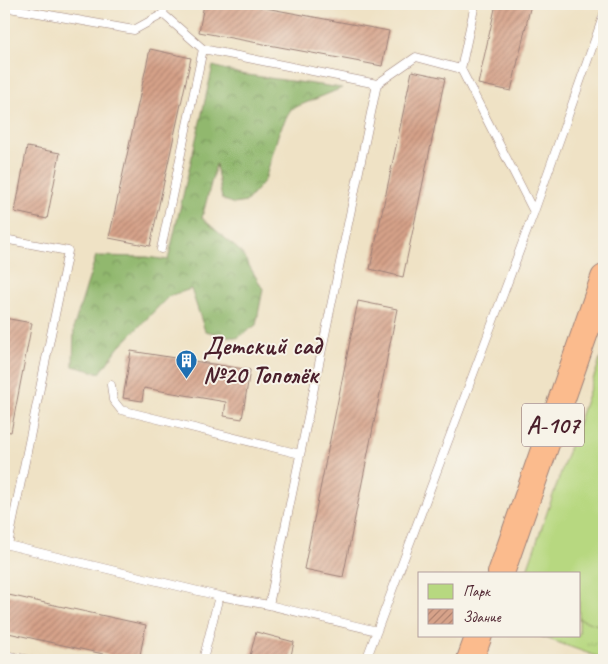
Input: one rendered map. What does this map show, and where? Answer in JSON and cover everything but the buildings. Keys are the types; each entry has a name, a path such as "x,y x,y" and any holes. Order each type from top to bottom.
{"highway":[{"name":"А-107","path":"501,572 604,278"},
{"path":"470,660 479,636"}],"lane":[{"path":"4,7 134,30 163,14 165,4"},
{"path":"475,4 460,69 534,212"},
{"path":"163,14 203,49 377,84"},
{"path":"366,660 534,212 604,14"},
{"path":"161,249 203,49"},
{"path":"269,605 377,84 416,57 460,69"},
{"path":"4,239 68,251 8,546 377,631"},
{"path":"111,385 113,400 121,410 300,454"},
{"path":"203,660 219,596"},
{"path":"4,655 30,660"}],"green space":[{"path":"213,66 240,74 342,88 291,109 279,132 265,180 246,202 234,204 222,199 216,164 202,218 241,252 263,289 256,325 237,338 205,331 191,289 169,296 118,348 100,373 73,366 74,326 96,256 147,257 168,260"},
{"path":"604,348 604,627 580,619 580,572 526,572"},
{"path":"580,618 604,627 604,659 540,636 580,636"}],"place":[{"name":"Детский сад №20 Тополёк","path":"187,379"}]}
